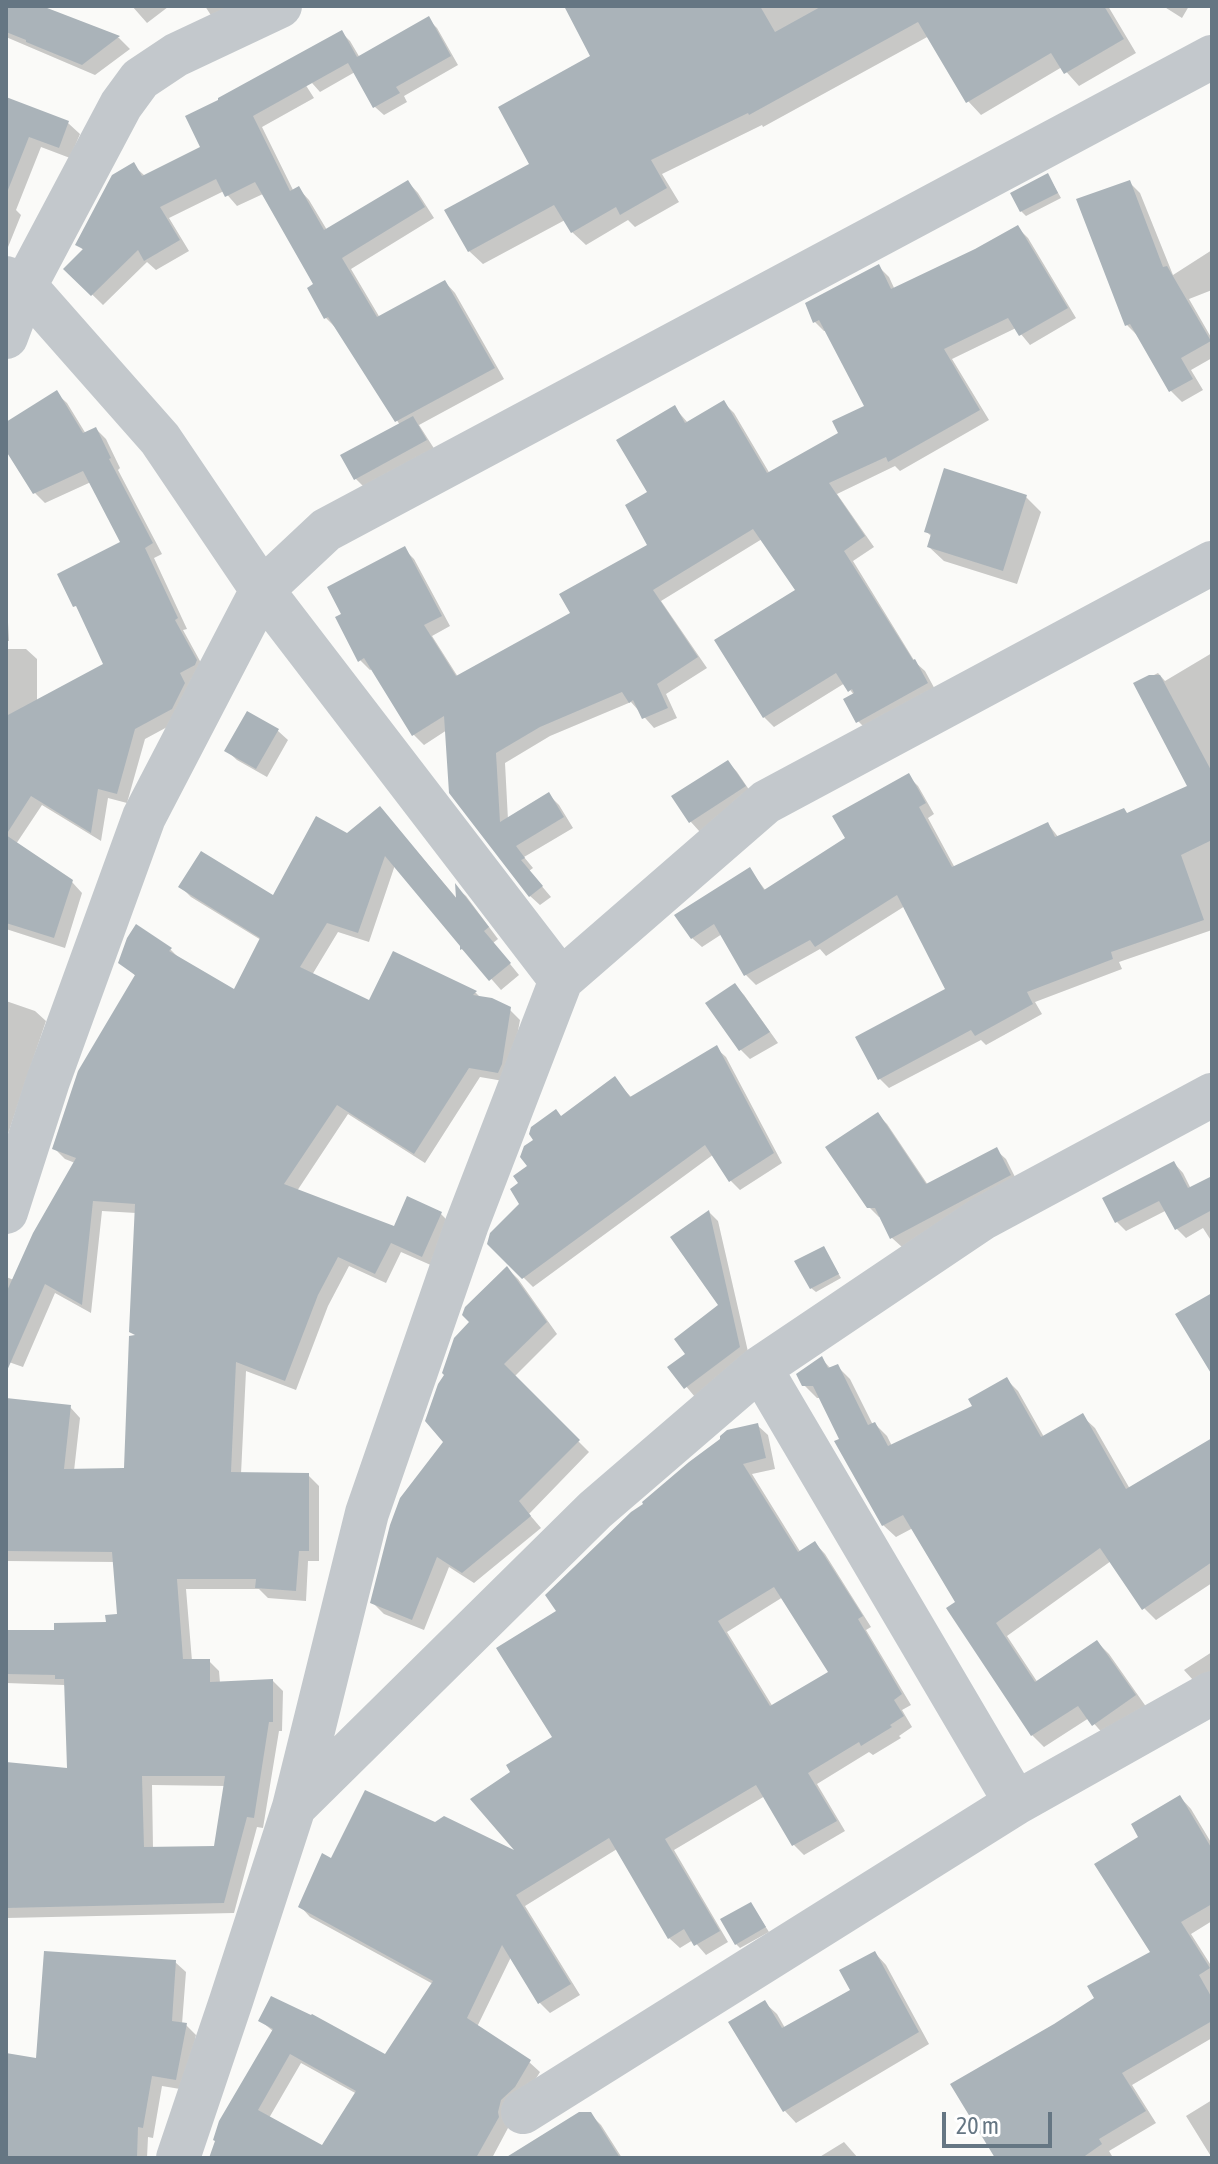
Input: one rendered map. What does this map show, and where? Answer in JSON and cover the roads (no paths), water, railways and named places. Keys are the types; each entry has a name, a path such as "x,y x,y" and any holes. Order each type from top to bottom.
{"street":[{"path":"6,337 16,282 121,105 140,79 176,55 280,6"},
{"path":"6,1212 48,1081 144,817 262,590 326,530 1212,57"},
{"path":"16,282 160,439 262,590 561,980"},
{"path":"178,2158 294,1807 367,1513 467,1224 561,980 766,802 1212,563"},
{"path":"294,1807 595,1510 760,1368 983,1218 1212,1095"},
{"path":"760,1368 1016,1803"},
{"path":"523,2112 1016,1803 1212,1693"}]}
